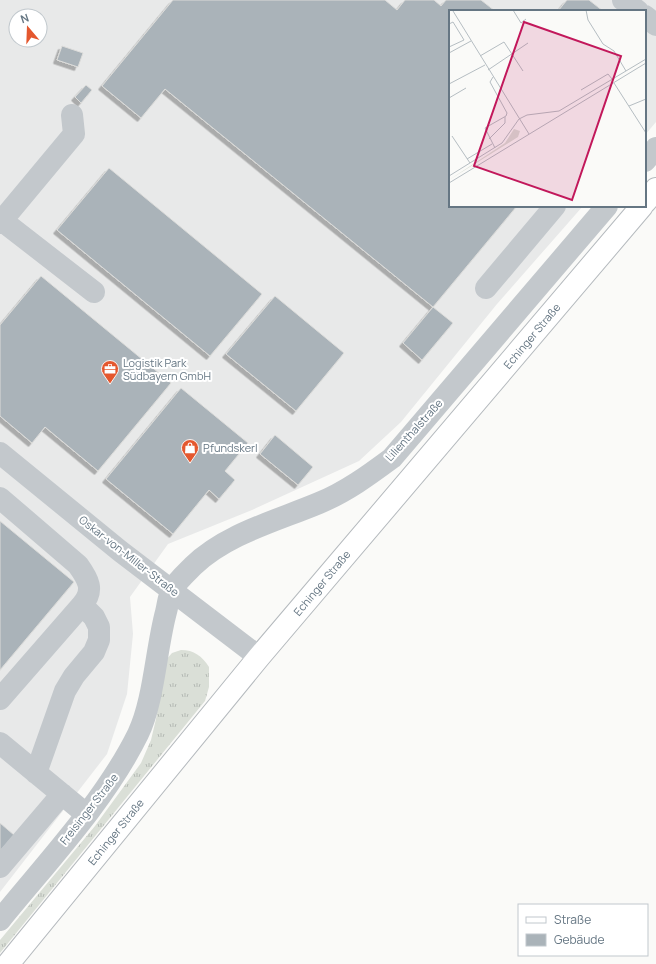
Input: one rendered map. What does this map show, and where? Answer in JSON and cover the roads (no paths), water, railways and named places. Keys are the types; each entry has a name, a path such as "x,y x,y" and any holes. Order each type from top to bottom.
{"main road":[{"path":"646,201 656,190"},
{"name":"Echinger Straße","path":"8,964 259,657 641,207"}],"street":[{"path":"623,0 637,10"},
{"path":"646,17 656,25"},
{"path":"72,115 74,134 1,221 94,292"},
{"path":"486,288 554,207"},
{"name":"Lilienthalstraße","path":"172,590 193,566 211,551 248,532 320,503 352,487 392,458 606,207"},
{"name":"Oskar-von-Miller-Straße","path":"0,453 120,551 259,657"},
{"path":"0,498 78,565 86,577 90,591 82,606 0,699"},
{"name":"Freisinger Straße","path":"0,920 86,814 122,766 139,732 150,694 159,637 172,590"},
{"path":"36,773 65,691 74,676 94,652 99,640 99,627 94,617 82,606"},
{"path":"0,743 86,814"},
{"path":"0,867 62,794"}],"place":[{"name":"Logistik Park Südbayern GmbH","path":"110,384"},
{"name":"Pfundskerl","path":"190,463"}]}
